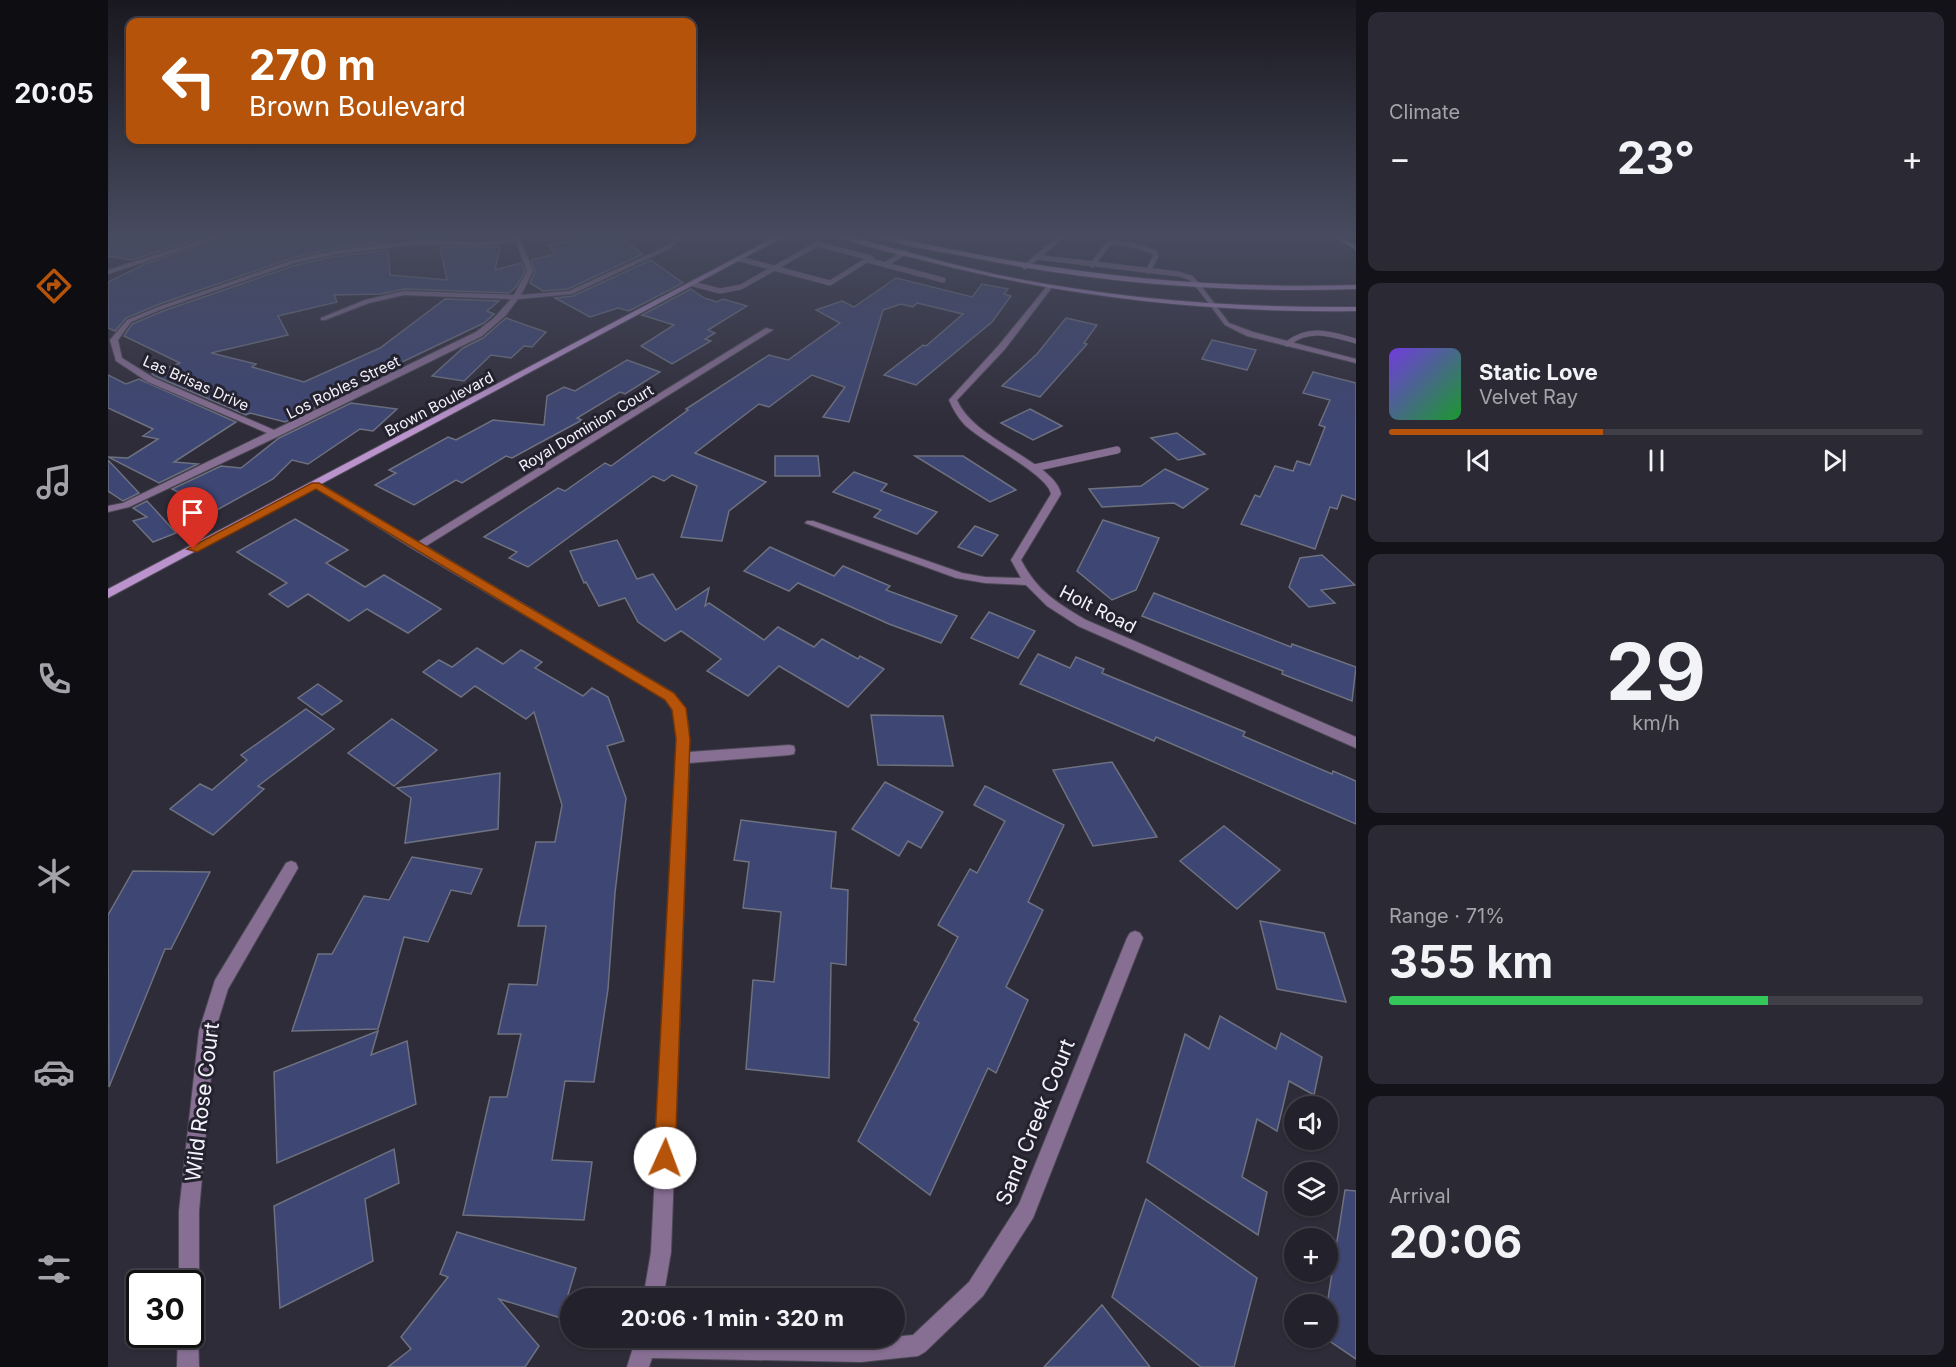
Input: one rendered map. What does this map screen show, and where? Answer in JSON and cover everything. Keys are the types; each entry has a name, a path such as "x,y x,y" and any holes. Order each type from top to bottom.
{"main road":[{"name":"Brown Boulevard","path":"108,594 663,300"},
{"path":"1147,300 1213,305 1356,309"}],"street":[{"name":"Las Brisas Drive","path":"184,300 129,321 114,340 119,359 151,380 276,434"},
{"path":"323,319 373,300"},
{"name":"Los Robles Street","path":"108,509 126,505 464,344 500,318 516,300"},
{"path":"810,523 960,576 1026,582 1016,560 1056,494 1050,481 960,415 952,400 1002,347 1039,300"},
{"path":"1209,300 1227,324 1250,334 1356,361"},
{"name":"Royal Dominion Court","path":"417,547 769,330"},
{"path":"316,485 670,696 679,708 682,758 661,1252 655,1288"},
{"name":"Holt Road","path":"1026,582 1044,600 1082,623 1356,743"},
{"path":"682,758 789,750"},
{"name":"Wild Rose Court","path":"189,1270 189,1210 207,1031 221,986 291,868"},
{"name":"Sand Creek Court","path":"643,1351 861,1351 918,1345 976,1289 1026,1211 1135,938"},
{"path":"188,1348 188,1367"}],"lane":[{"path":"1287,344 1297,334 1303,332 1323,333 1356,341"},
{"path":"1034,468 1117,450"}],"building":[{"path":"108,300 172,300 126,318 115,331 108,328"},
{"path":"195,300 336,300 337,302 278,316 288,335 211,353 256,364 252,367 304,382 380,348 444,300 499,301 487,311 494,314 484,323 322,400 329,401 285,422 250,413 246,415 152,374 180,363 124,336 132,324"},
{"path":"558,300 651,300 629,311 618,308 590,317"},
{"path":"671,300 710,300 717,302 726,300 747,306 708,330 715,333 705,339 711,341 672,364 641,346 674,325 642,315"},
{"path":"864,300 1008,300 992,322 916,385 884,375 923,345 926,346 963,314 917,303 913,307 901,304 883,310 849,422 823,417 845,387 812,375 769,407 759,404 695,453 766,482 729,511 722,541 681,537 697,486 672,475 664,481 653,476 528,567 509,558 517,552 484,537 558,488 565,491 605,463 611,466 688,410 686,409 769,355 788,360 840,323 816,310 842,301 854,307"},
{"path":"506,318 546,332 532,347 524,346 511,358 491,355 464,381 432,376 463,348 483,338"},
{"path":"1066,318 1097,325 1084,343 1087,344 1040,397 1002,386 1037,354"},
{"path":"1212,340 1256,350 1247,370 1202,359"},
{"path":"627,360 660,372 625,394 620,392 577,418 582,420 512,458 506,456 462,483 456,480 414,505 375,485 396,473 389,470 448,437 456,440 493,420 544,425 547,396 564,387 575,391"},
{"path":"1313,372 1356,383 1356,500 1342,495 1337,509 1330,507 1315,549 1241,524 1255,495 1260,497 1275,466 1293,471 1297,461 1310,465 1325,427 1319,425 1330,400 1303,393"},
{"path":"108,375 126,384 139,379 236,422 174,462 198,464 159,483 108,457 128,458 158,439 143,436 153,429 108,408"},
{"path":"351,403 397,409 373,431 360,429 308,464 292,460 273,479 215,511 172,489 221,466 241,468 279,438"},
{"path":"1030,409 1062,426 1033,440 1001,423"},
{"path":"1177,433 1205,454 1178,460 1151,438"},
{"path":"775,456 818,456 820,476 775,476"},
{"path":"915,456 963,456 1016,490 990,502"},
{"path":"108,460 139,493 123,501 108,491"},
{"path":"1165,469 1208,489 1183,508 1174,503 1102,507 1089,489 1141,486"},
{"path":"854,472 887,484 881,491 937,512 917,534 874,517 881,510 833,492"},
{"path":"147,501 176,533 153,542 133,521 147,517 133,508"},
{"path":"295,519 348,550 326,563 365,587 384,575 441,609 408,633 367,609 349,621 308,594 288,607 269,594 287,583 237,552"},
{"path":"1103,520 1159,538 1136,590 1112,600 1077,571"},
{"path":"975,526 998,535 982,556 958,547"},
{"path":"617,540 637,579 653,574 676,610 709,588 705,606 709,603 764,640 778,627 814,647 822,639 858,659 860,656 884,669 848,707 779,666 748,696 707,671 721,659 681,631 665,641 638,622 625,598 599,606 586,582 584,583 570,551"},
{"path":"770,547 834,576 843,566 890,586 886,590 957,616 941,643 889,624 798,583 789,591 744,571"},
{"path":"1322,555 1355,585 1321,590 1335,603 1309,607 1289,587 1300,558"},
{"path":"1154,593 1291,647 1292,644 1356,667 1352,701 1282,674 1283,671 1142,616"},
{"path":"989,612 1035,631 1018,658 971,638"},
{"path":"477,648 503,664 521,650 542,662 535,668 583,696 592,688 608,697 624,741 607,746 626,798 615,893 608,989 594,1082 565,1081 552,1160 592,1162 584,1220 463,1215 490,1097 507,1097 521,1034 498,1034 509,984 537,985 546,926 518,926 536,842 555,842 562,805 534,712 526,719 475,686 461,697 423,672 439,660 452,667"},
{"path":"1038,654 1070,668 1076,657 1104,669 1102,673 1245,732 1243,736 1332,774 1333,771 1356,781 1356,824 1156,737 1154,741 1020,684"},
{"path":"318,684 342,701 322,715 298,698"},
{"path":"306,709 334,729 258,786 264,789 213,835 170,809 200,784 212,790 247,760 241,755"},
{"path":"871,715 943,716 953,766 878,765"},
{"path":"392,719 437,750 394,786 348,753"},
{"path":"1112,762 1157,837 1093,846 1053,770"},
{"path":"500,773 498,829 405,843 411,798 397,788"},
{"path":"885,782 943,812 921,848 908,841 899,856 852,829"},
{"path":"985,786 1064,825 1028,902 1043,910 1006,987 1028,1000 996,1073 988,1068 930,1195 858,1141 919,1023 914,1020 958,937 938,925 970,869 977,873 1005,821 974,805"},
{"path":"741,820 836,832 831,888 848,890 846,965 831,963 829,1078 746,1069 753,980 774,982 781,912 743,908 749,862 734,860"},
{"path":"1224,826 1280,870 1237,909 1180,861"},
{"path":"412,857 482,869 471,894 451,890 428,942 404,937 378,1029 292,1031 318,954 332,954 364,896 389,900"},
{"path":"133,871 210,872 171,949 165,949 109,1087 108,915"},
{"path":"1260,921 1324,933 1346,1002 1277,989"},
{"path":"1220,1016 1276,1049 1281,1033 1322,1057 1314,1095 1289,1081 1277,1131 1257,1119 1242,1177 1267,1192 1258,1235 1147,1162 1185,1034 1209,1049"},
{"path":"378,1031 371,1055 407,1041 416,1104 277,1163 274,1072"},
{"path":"394,1149 399,1183 365,1199 373,1261 280,1308 274,1206"},
{"path":"1345,1190 1356,1191 1356,1359 1338,1347 1338,1294 1329,1294 1331,1282 1338,1282 1338,1235"},
{"path":"1146,1199 1257,1278 1234,1367 1201,1367 1112,1297"},
{"path":"457,1232 576,1268 570,1288 560,1288 560,1318 499,1299 539,1346 525,1367 388,1367 411,1349 401,1337 448,1277 440,1274"},
{"path":"1102,1305 1150,1367 1044,1367"}],"route":[{"path":"193,549 316,485 670,696 679,708 683,739 665,1158"}]}
